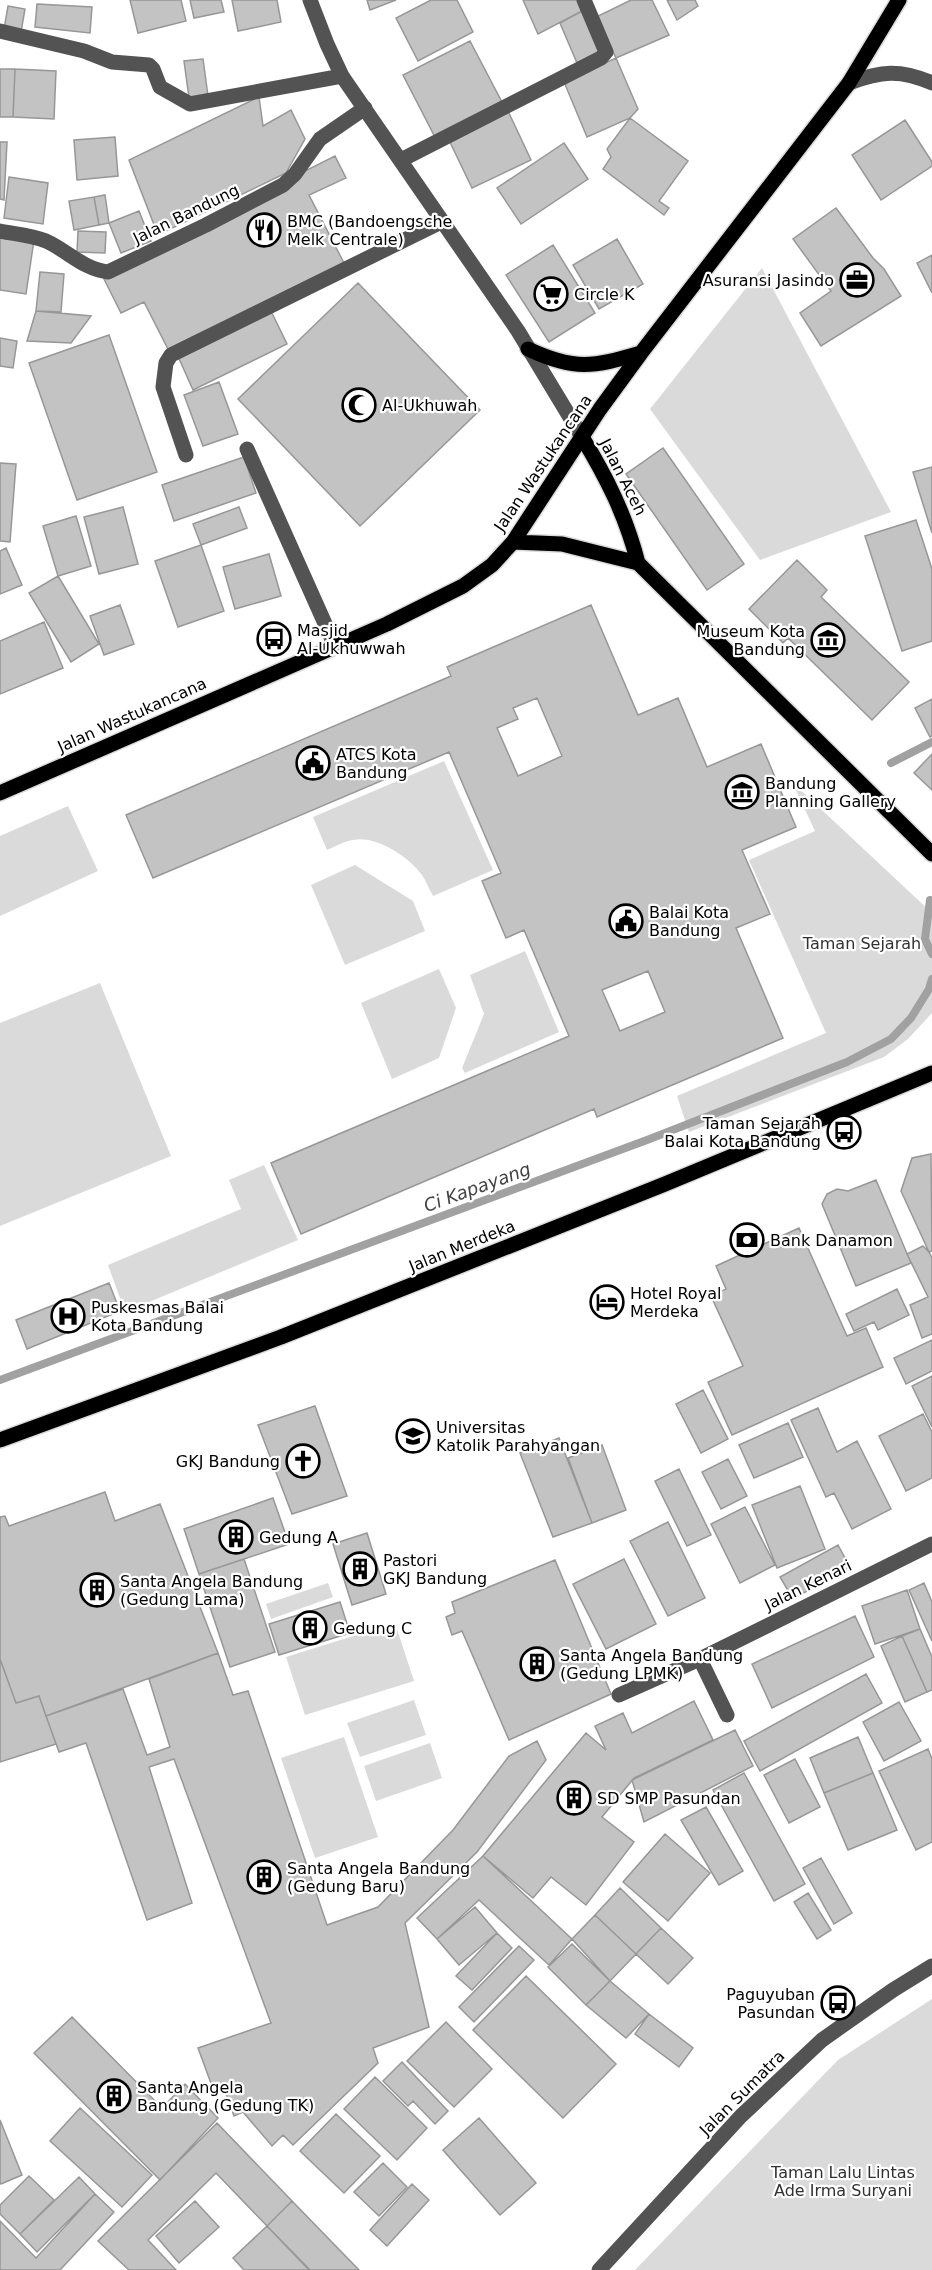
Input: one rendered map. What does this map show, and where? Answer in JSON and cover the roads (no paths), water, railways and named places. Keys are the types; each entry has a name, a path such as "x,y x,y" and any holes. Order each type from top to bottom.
{"main road":[{"name":"Jalan Wastukancana","path":"0,793 387,624 463,586 492,565 513,542 641,352 849,83 899,0"},
{"path":"528,349 546,357 585,366 606,363 641,352"},
{"name":"Jalan Aceh","path":"582,437 617,500 629,530 638,563"},
{"path":"513,542 562,544 638,563 932,854"},
{"name":"Jalan Merdeka","path":"0,1440 292,1332 665,1184 932,1073"}],"street":[{"name":"Jalan Aceh","path":"309,0 342,76 528,349 582,437"},
{"path":"401,160 601,58 606,52 584,0"},
{"path":"0,31 84,51 112,62 149,65 160,87 190,104 342,76"},
{"path":"849,83 872,74 893,71 932,83"},
{"name":"Jalan Bandung","path":"0,231 30,236 47,242 84,266 108,272 283,185 295,174 320,140 365,108"},
{"path":"186,455 163,387 166,363 171,356 441,222"},
{"path":"247,450 335,646"},
{"name":"Jalan Kenari","path":"619,1695 700,1659 932,1544"},
{"path":"700,1659 727,1715"},
{"name":"Jalan Sumatra","path":"599,2270 741,2116 822,2040 893,1990 932,1966"}],"waterway":[{"name":"Ci Kapayang","path":"891,763 932,742"},
{"name":"Ci Kapayang","path":"930,900 925,939 932,954"},
{"name":"Ci Kapayang","path":"0,1380 647,1140 847,1062 891,1039 911,1018 929,989 932,979"}],"place":[{"name":"BMC (Bandoengsche Melk Centrale)","path":"264,230"},
{"name":"Asuransi Jasindo","path":"857,280"},
{"name":"Circle K","path":"551,294"},
{"name":"Al-Ukhuwah","path":"359,405"},
{"name":"Masjid Al-Ukhuwwah","path":"274,639"},
{"name":"Museum Kota Bandung","path":"828,640"},
{"name":"ATCS Kota Bandung","path":"313,763"},
{"name":"Bandung Planning Gallery","path":"742,792"},
{"name":"Balai Kota Bandung","path":"626,921"},
{"name":"Taman Sejarah Balai Kota Bandung","path":"844,1132"},
{"name":"Bank Danamon","path":"747,1240"},
{"name":"Hotel Royal Merdeka","path":"607,1302"},
{"name":"Puskesmas Balai Kota Bandung","path":"68,1316"},
{"name":"Universitas Katolik Parahyangan","path":"413,1436"},
{"name":"GKJ Bandung","path":"303,1461"},
{"name":"Gedung A","path":"236,1537"},
{"name":"Pastori GKJ Bandung","path":"360,1569"},
{"name":"Santa Angela Bandung (Gedung Lama)","path":"97,1590"},
{"name":"Gedung C","path":"310,1628"},
{"name":"Santa Angela Bandung (Gedung LPMK)","path":"537,1664"},
{"name":"SD SMP Pasundan","path":"574,1798"},
{"name":"Santa Angela Bandung (Gedung Baru)","path":"264,1877"},
{"name":"Paguyuban Pasundan","path":"838,2003"},
{"name":"Santa Angela Bandung (Gedung TK)","path":"114,2096"}],"park label":[{"name":"Taman Sejarah","path":"862,943"},
{"name":"Taman Lalu Lintas Ade Irma Suryani","path":"843,2181"}]}
